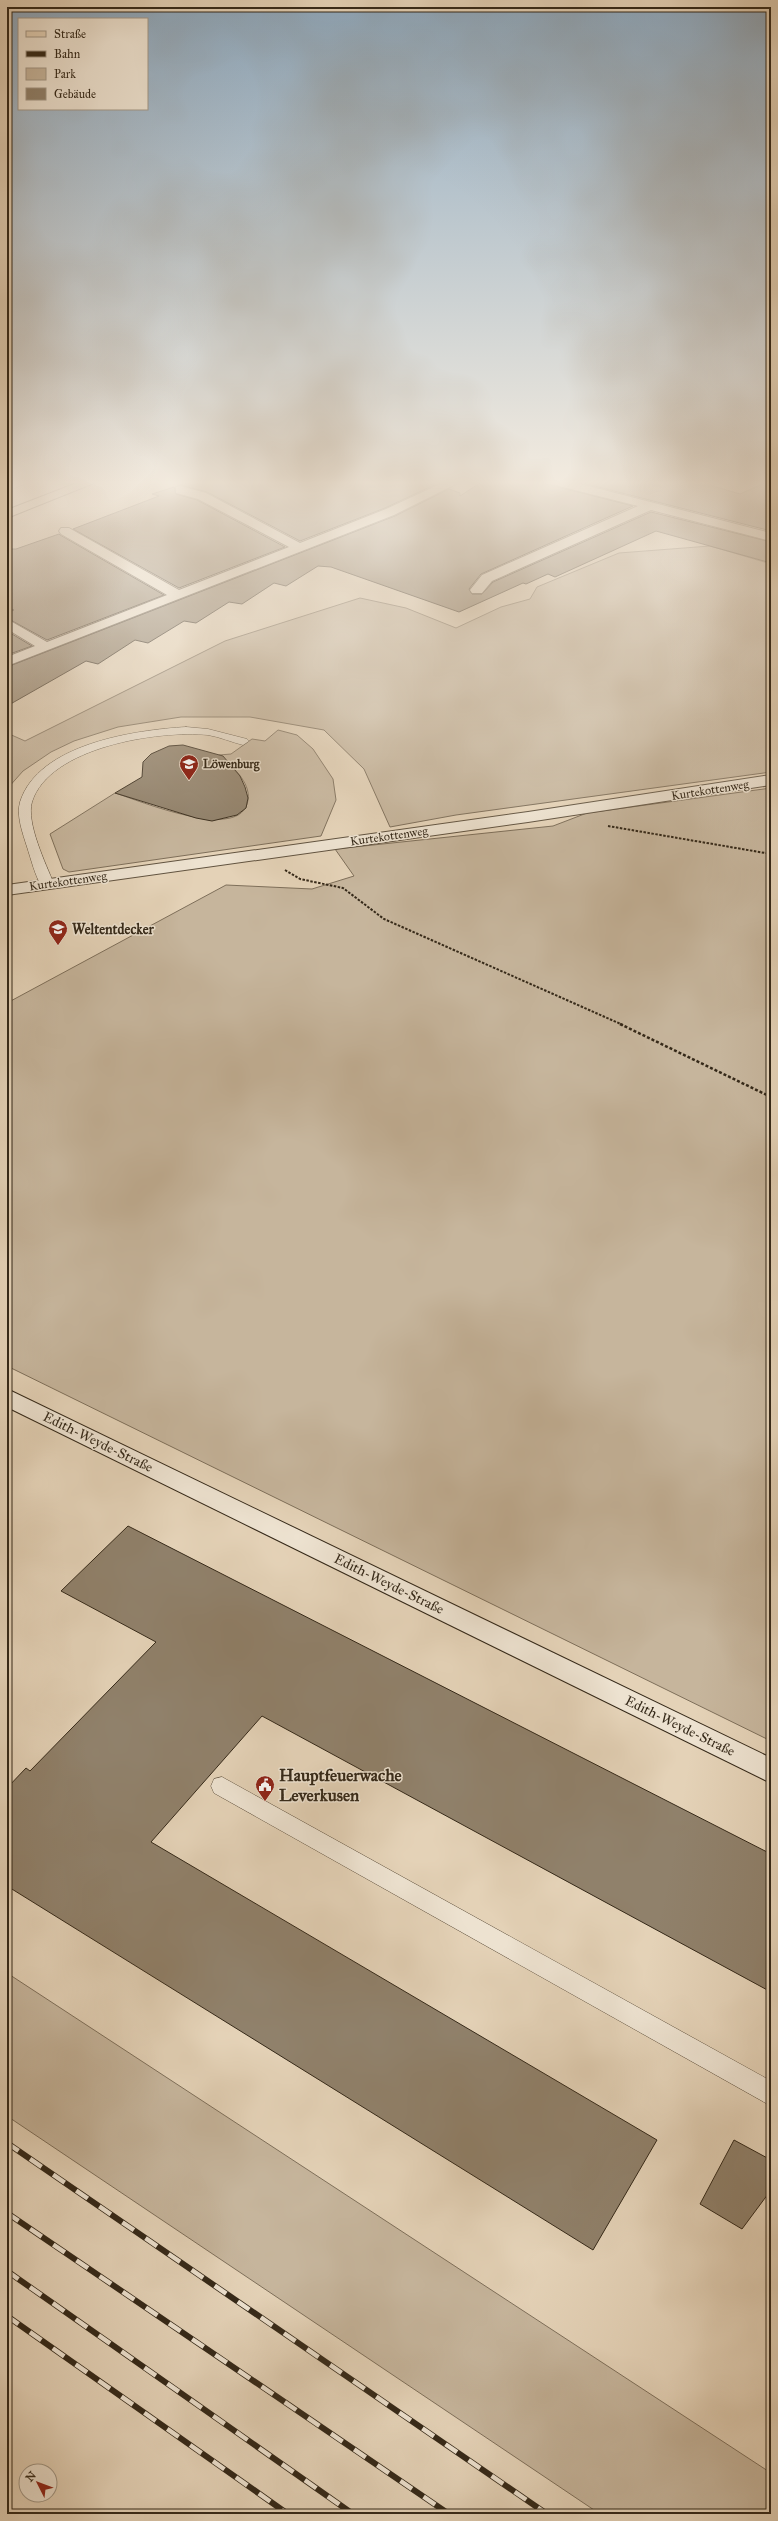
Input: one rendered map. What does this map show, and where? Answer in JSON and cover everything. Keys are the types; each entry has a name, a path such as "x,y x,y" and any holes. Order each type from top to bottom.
{"street":[{"path":"7,662 169,597"},
{"path":"7,623 44,646"},
{"name":"Kurtekottenweg","path":"7,890 528,817 771,780"},
{"name":"Edith-Weyde-Straße","path":"7,1397 771,1770"}],"lane":[{"path":"47,884 25,818 25,803 34,785 54,768 96,746 142,735 174,731 209,732 243,741"},
{"path":"222,1786 771,2094"}],"path":[{"path":"604,826 771,854"},
{"path":"265,853 289,874 300,879 342,888 362,904 391,922 578,1004 753,1087 771,1098"}],"green space":[{"path":"531,597 771,597 771,772 456,815 390,827 364,769 324,730 250,717 181,717 118,727 74,741 51,752 23,771 7,789 7,733 25,741 225,641 360,598 406,608 456,628 501,607 530,599"},
{"path":"278,730 297,735 313,749 333,779 336,800 321,836 69,872 63,869 50,834 115,793 188,816 209,819 228,818 242,813 248,800 246,787 239,774 219,755 231,754 252,739 265,741"},
{"path":"771,788 771,1741 7,1366 7,1003 226,885 312,889 354,876 335,849 553,826 587,813"},
{"path":"7,1973 771,2473 771,2514 600,2514 7,2116"}],"building":[{"path":"7,597 160,597 47,640 7,618 7,613 14,610 7,607"},
{"path":"188,597 253,597 242,604 229,602 196,623 184,621 148,643 135,640 98,664 86,661 7,706 7,667"},
{"path":"415,597 493,597 459,612"},
{"path":"7,631 32,646 7,655"},
{"name":"Löwenburg","path":"183,745 223,756 240,776 245,787 248,798 246,808 237,815 212,821 196,818 115,793 142,777 143,762 151,754 169,746"},
{"path":"128,1526 771,1854 771,1992 262,1716 151,1842 657,2140 593,2250 7,1886 7,1788 26,1768 30,1771 156,1642 61,1591"},
{"path":"734,2140 771,2160 771,2190 742,2229 700,2204"}],"railway":[{"path":"7,2143 547,2514"},
{"path":"7,2213 449,2514"},
{"path":"7,2271 353,2514"},
{"path":"7,2316 288,2514"}],"place":[{"name":"Löwenburg","path":"189,781"},
{"name":"Weltentdecker","path":"58,946"},
{"name":"Hauptfeuerwache Leverkusen","path":"265,1802"}]}
